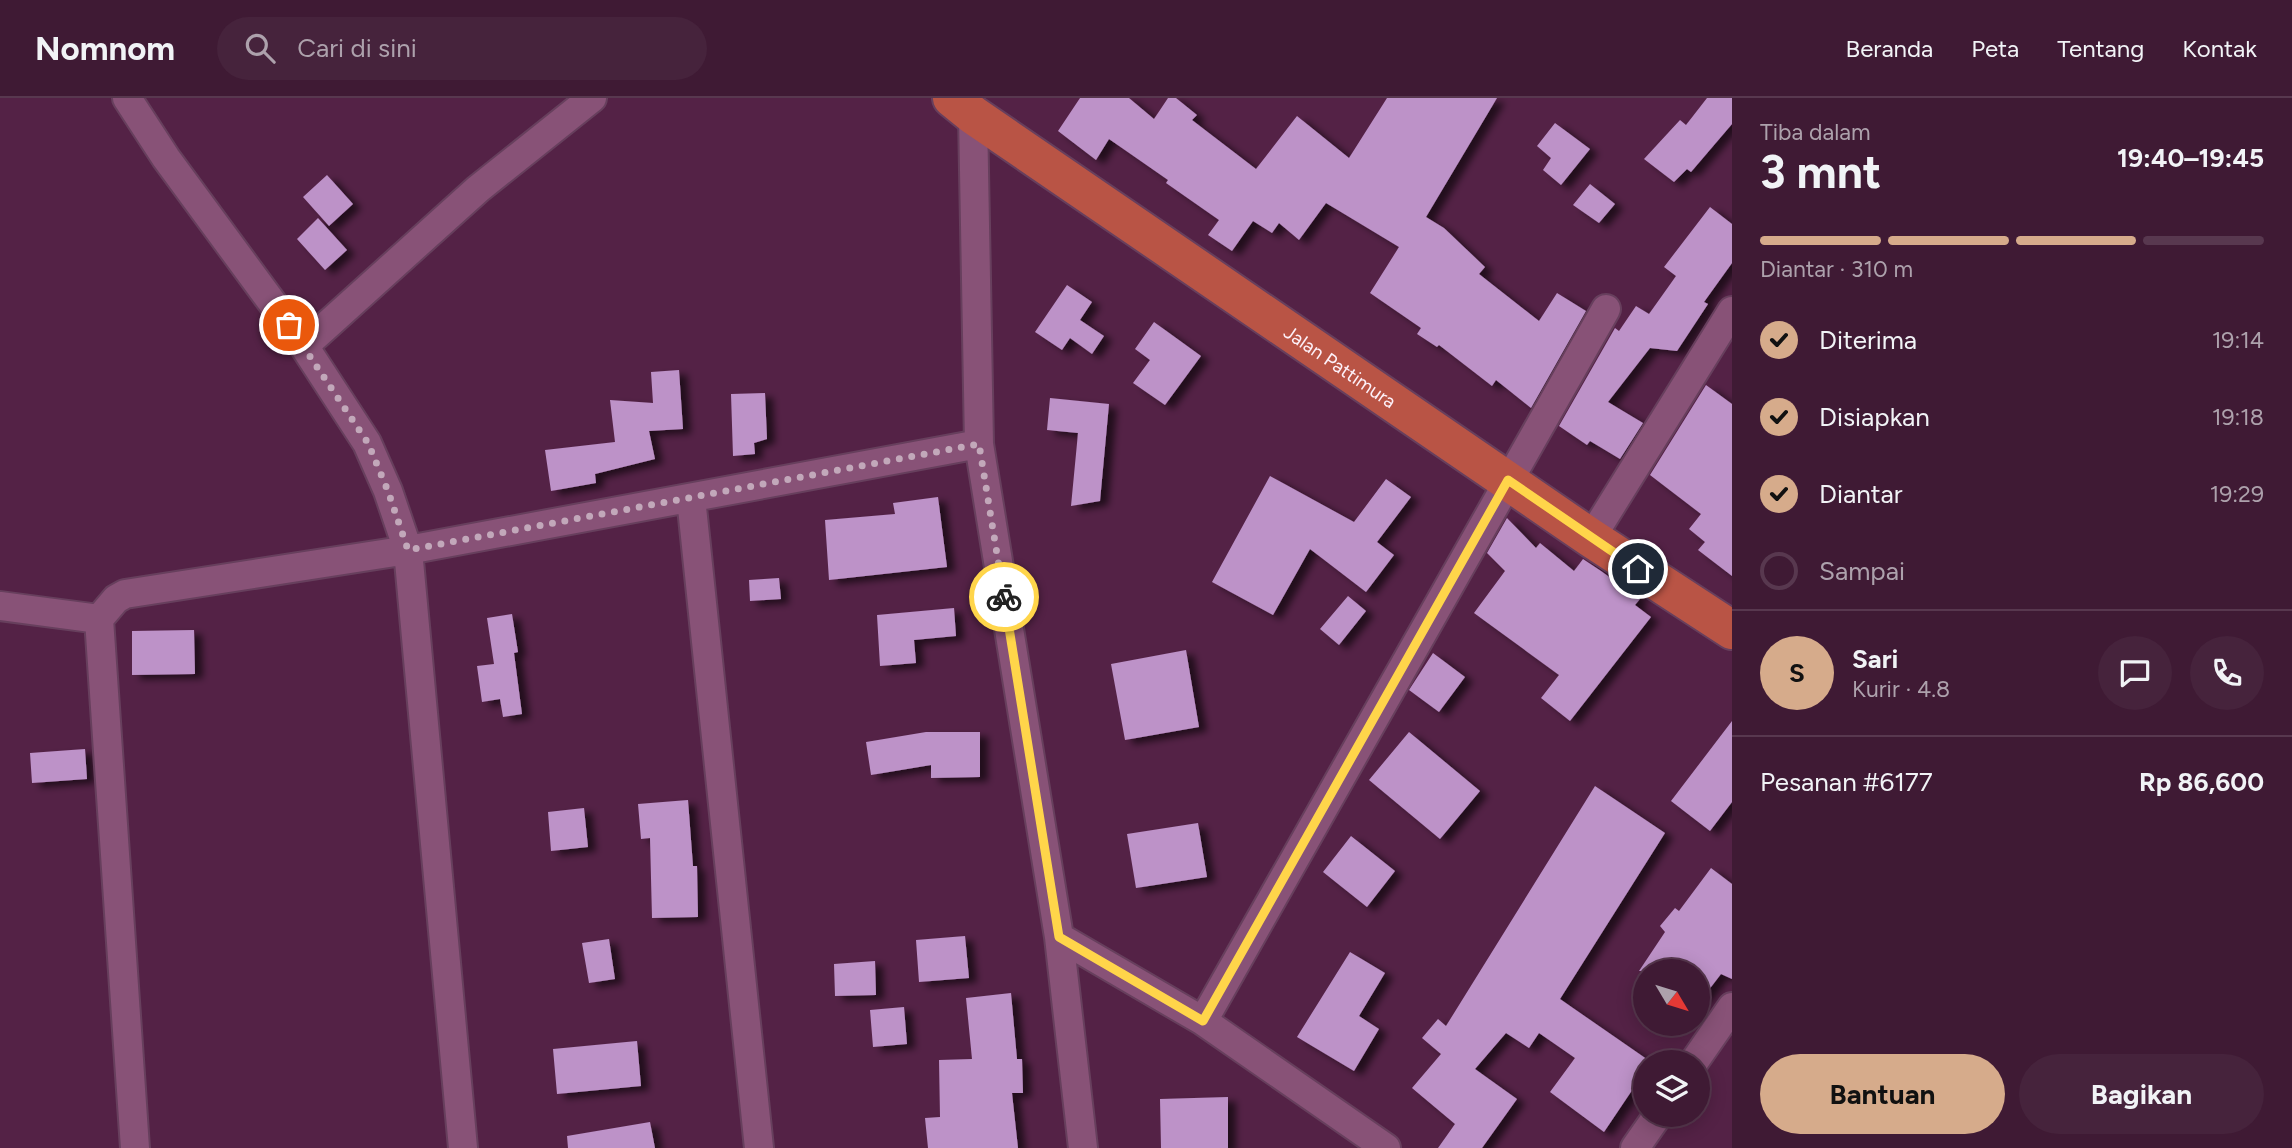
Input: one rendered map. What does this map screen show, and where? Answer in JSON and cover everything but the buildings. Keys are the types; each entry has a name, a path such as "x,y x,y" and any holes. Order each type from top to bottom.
{"main road":[{"name":"Jalan Pattimura","path":"963,107 1591,538 1732,630"}],"street":[{"path":"127,98 166,158 304,346 368,443 408,550 463,1148"},
{"path":"304,346 478,189 592,98"},
{"path":"963,107 979,444 1059,937 1083,1148"},
{"path":"1203,1021 1606,309"},
{"path":"1591,538 1732,311"},
{"path":"135,1148 99,619 116,600 125,594 408,550 979,444"},
{"path":"691,498 759,1148"},
{"path":"0,606 99,619"},
{"path":"1059,937 1203,1021 1386,1148"},
{"path":"1702,1050 1732,1007"},
{"path":"1634,1148 1649,1127"}],"way so far":[{"path":"289,325 368,443 408,550 979,444 1004,597"}],"route":[{"path":"1004,597 1059,937 1203,1021 1508,480 1638,569"}]}
